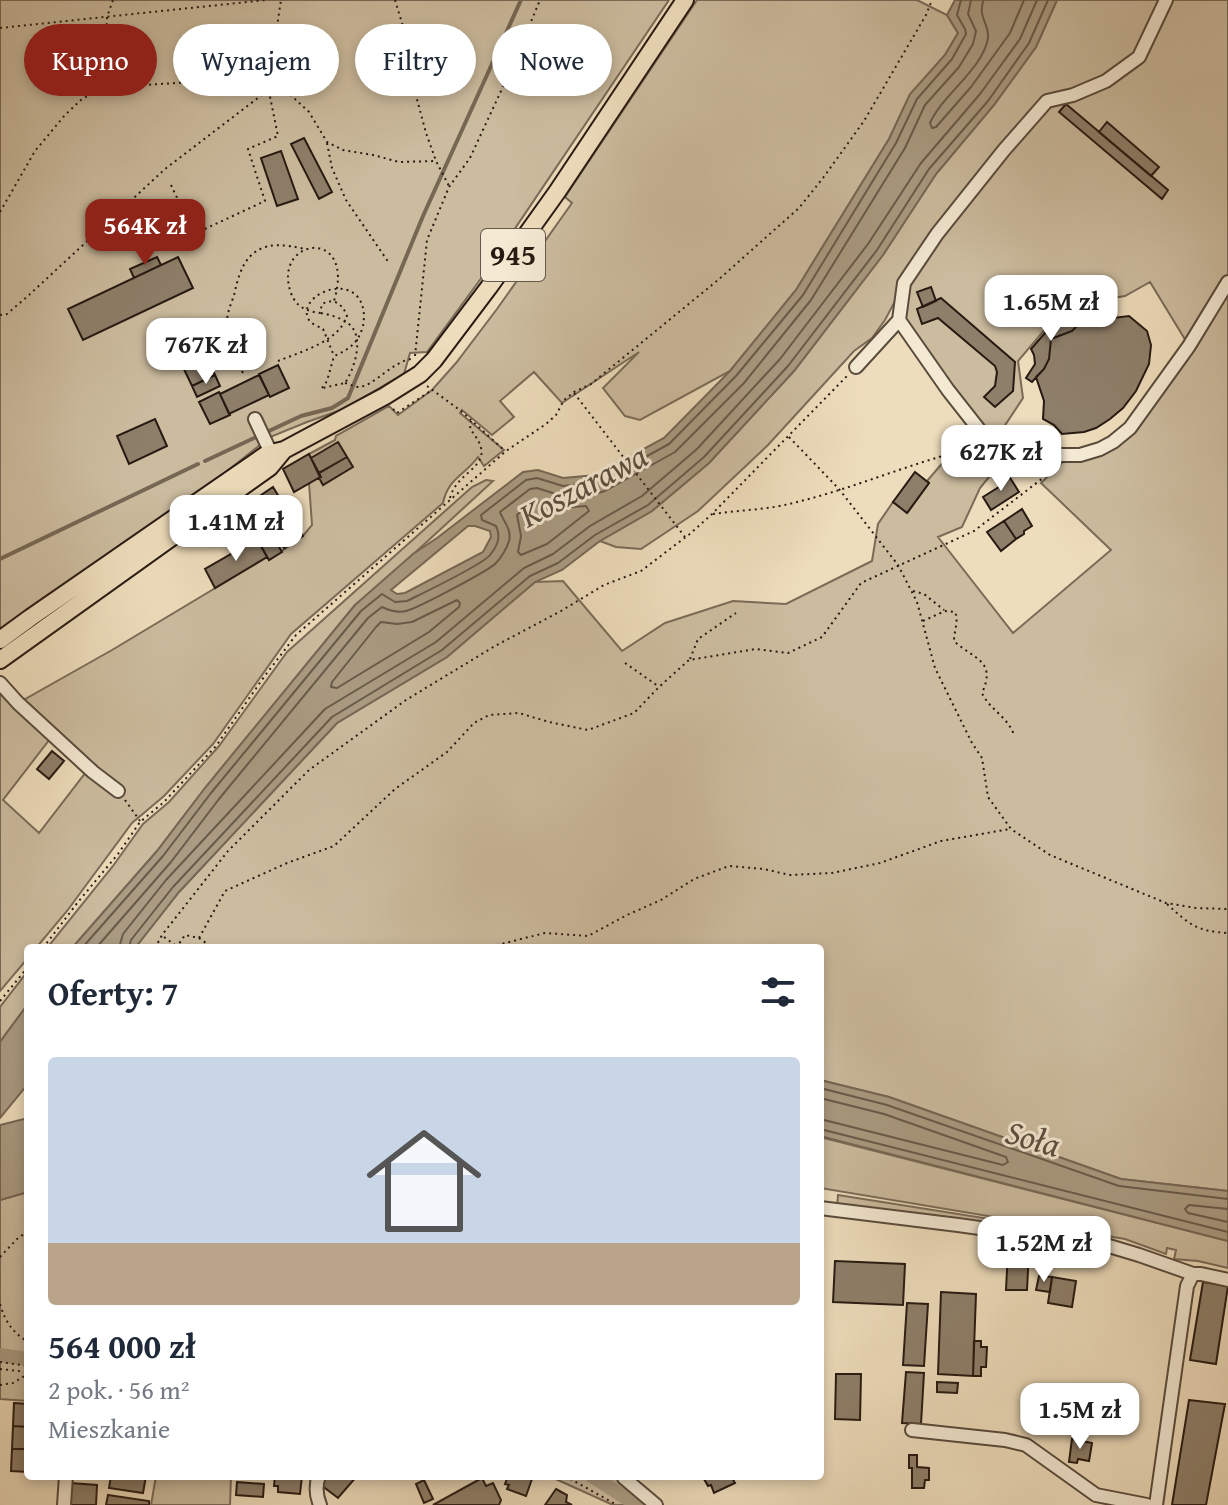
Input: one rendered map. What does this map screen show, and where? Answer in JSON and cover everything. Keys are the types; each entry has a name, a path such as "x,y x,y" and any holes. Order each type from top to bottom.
{"main road":[{"name":"945","path":"267,438 385,396 420,374 434,360 557,192 685,0"},
{"name":"945","path":"0,640 267,454 267,438"},
{"name":"945","path":"0,660 270,467 267,438"}],"street":[{"path":"856,367 899,320 904,283 937,234 1004,150 1047,101 1073,95 1106,81 1139,57 1166,0"},
{"path":"899,320 992,446 1080,455 1113,442 1130,428 1189,346 1228,282"},
{"path":"0,683 93,772 118,791"},
{"path":"824,1208 1109,1246 1193,1274 1228,1280"},
{"path":"1156,1505 1187,1286 1193,1274"},
{"path":"912,1430 1026,1445 1096,1495 1147,1505"},
{"path":"64,1505 66,1480"},
{"path":"318,1480 320,1505"},
{"path":"626,1480 656,1505"}],"path":[{"path":"107,24 113,0"},
{"path":"0,28 266,0"},
{"path":"277,24 281,0"},
{"path":"395,0 426,133 449,187"},
{"path":"334,356 356,342 365,316 355,294 338,287 317,295 306,317 323,329 334,356 322,388 345,383 365,386 404,360 415,360 427,240 449,187 470,158 540,0"},
{"path":"46,944 140,822 164,802 216,746 296,635 506,451 546,424 556,415 564,400 591,384 718,280 799,208 864,121 932,0"},
{"path":"0,212 35,151 65,115 88,96"},
{"path":"0,315 7,314 29,295 165,169 259,96"},
{"path":"171,185 194,234 265,201 248,149 278,136 269,96"},
{"path":"292,96 309,112 327,142 332,168 346,200 389,263"},
{"path":"327,142 343,150 399,162 436,161"},
{"path":"243,373 238,363 239,338 227,322 238,273 259,249 282,244 306,250"},
{"path":"334,301 338,269 332,254 317,248 299,252 287,270 292,297 307,311 334,316 351,325 355,332 355,362 345,383"},
{"path":"278,361 328,340 345,322 347,315 334,301 322,304 320,313"},
{"path":"157,944 228,851 309,770 406,700 495,646 604,585 641,571 712,514 856,367"},
{"path":"424,382 506,451"},
{"path":"574,392 685,537"},
{"path":"450,501 456,484 466,473 474,470 482,457 481,444 470,429 471,420"},
{"path":"788,436 839,489 898,565 917,602 935,668 982,758 988,797 1011,829 1050,855 1166,903 1228,909"},
{"path":"712,514 789,505 944,455 992,446"},
{"path":"689,660 756,649 788,653 822,637 861,583 974,531 1064,462 1062,455"},
{"path":"911,590 924,594 945,611"},
{"path":"921,622 945,611 955,612 958,618 954,641 983,662 987,674 982,693 986,703 1000,714 1014,735"},
{"path":"199,938 225,891 334,846 395,789 447,752 474,723 489,715 519,713 588,730 634,713 689,660 698,639 736,613"},
{"path":"625,663 659,687"},
{"path":"118,791 140,822"},
{"path":"501,944 545,933 588,936 661,900 694,879 729,866 790,875 832,873 880,863 941,841 1011,829"},
{"path":"1166,903 1195,928 1228,933"},
{"path":"162,935 172,944"},
{"path":"178,944 185,935 199,938 207,944"},
{"path":"0,1001 24,972"},
{"path":"0,1257 24,1234"},
{"path":"0,1304 12,1330 24,1339"},
{"path":"0,1362 24,1365"},
{"path":"0,1369 24,1372"},
{"path":"0,1385 13,1383 24,1376"},
{"path":"572,1480 617,1505"}],"shaded area":[{"path":"0,0 669,0 612,85 612,24 492,24 492,96 604,96 485,273 427,352 410,353 404,374 341,410 270,437 211,484 0,633"},
{"path":"697,0 917,0 947,15 958,33 945,55 910,95 889,139 796,290 730,371 640,420 625,416 603,388 639,352 562,403 534,372 500,401 514,417 492,435 462,410 460,413 504,450 484,466 478,457 453,482 443,503 291,634 213,744 164,796 132,823 39,944 24,944 24,963 0,991 0,686 18,703 267,557 269,560 303,536 312,525 309,483 320,476 309,454 389,406 398,415 432,390 497,309 572,203 565,197","holes":["53,735 89,768 39,833 3,800"]},
{"path":"1057,0 1228,0 1228,1191 1121,1179 889,1097 824,1081 824,944 138,944 179,892 337,723 447,657 535,582 563,581 622,651 665,623 733,601 786,604 872,561 878,524 893,502 908,512 929,483 927,481 976,424 899,320 903,286 872,338 854,351 768,445 698,511 641,549 616,547 600,541 652,511 709,463 794,371 883,255 936,174 994,105 1036,47","holes":["1150,282 1189,346 1113,442 1062,455 1063,462 1041,483 1111,550 1013,633 938,537 962,527 980,488 1003,460 1006,449 992,445 1023,398 1018,361 1080,288 1095,301 1125,296"]},
{"path":"486,480 493,481 355,605 157,851 76,944 50,944 143,824 169,802 219,746 287,652 472,487"},
{"path":"24,976 24,1009 0,1042 0,1007"},
{"path":"824,1138 1228,1241 1228,1268 1174,1259 1176,1250 1167,1248 1166,1254 1125,1239 824,1189"},
{"path":"24,1193 24,1401 0,1399 0,1200"},
{"path":"838,1195 990,1219 989,1226 837,1207"},
{"path":"155,1480 231,1480 230,1505 151,1505"},
{"path":"558,1480 628,1480 656,1505 613,1505"}],"water":[{"name":"Koszarawa","path":"955,0 1057,0 1036,47 994,105 936,174 883,255 794,371 709,463 652,511 600,541 562,570 535,582 447,657 337,723 179,892 138,944 76,944 157,851 355,605 413,554 523,472 538,470 563,478 596,475 664,438 730,371 796,290 889,139 910,94 945,55 958,33 947,15","holes":["468,526 490,531 491,537 483,552 405,593 397,594 391,590"]},
{"path":"24,1009 24,1089 0,1118 0,1042"},
{"path":"824,1081 889,1097 1121,1179 1228,1191 1228,1241 824,1137"},
{"path":"24,1119 24,1193 0,1200 0,1125"}],"building":[{"path":"1066,104 1168,190 1162,199 1059,112"},
{"path":"1107,122 1159,167 1151,176 1099,132"},
{"path":"304,138 332,192 319,199 291,144"},
{"path":"281,151 298,199 277,206 261,158"},
{"path":"157,257 161,265 134,278 130,269"},
{"path":"178,257 193,288 83,340 68,309"},
{"path":"931,287 936,301 923,307 917,292"},
{"path":"941,298 1015,362 1013,391 995,407 984,397 995,386 995,366 938,318 922,324 917,309"},
{"path":"1082,314 1085,316 1072,331 1051,339 1049,359 1044,369 1032,382 1026,378 1035,364 1031,349 1058,318 1068,320"},
{"path":"1085,316 1105,319 1129,316 1147,331 1151,345 1149,364 1136,391 1110,419 1084,432 1062,434 1043,419 1044,401 1036,377 1049,359 1051,339 1072,331"},
{"path":"194,331 215,375 192,386 171,342"},
{"path":"278,365 289,388 270,397 259,374"},
{"path":"215,375 220,386 197,397 192,386"},
{"path":"259,375 269,395 229,414 220,394"},
{"path":"219,392 230,415 210,424 199,402"},
{"path":"155,419 167,446 129,464 117,436"},
{"path":"338,442 347,457 319,473 311,458"},
{"path":"309,454 320,477 294,492 283,469"},
{"path":"347,457 353,467 323,485 319,473"},
{"path":"915,472 929,483 907,513 893,502"},
{"path":"1007,473 1019,492 991,510 983,497 1002,485 998,480"},
{"path":"273,487 303,536 284,548 254,500"},
{"path":"1022,509 1032,526 1016,539 1004,521"},
{"path":"1004,521 1016,539 1001,551 987,532"},
{"path":"270,531 282,552 269,560 257,539"},
{"path":"257,539 267,557 215,588 205,569"},
{"path":"52,751 64,761 49,779 37,769"},
{"path":"1008,1250 1029,1251 1027,1290 1006,1290"},
{"path":"835,1261 905,1264 903,1305 833,1302"},
{"path":"1039,1276 1052,1277 1050,1292 1036,1290"},
{"path":"1052,1277 1076,1281 1072,1307 1048,1303"},
{"path":"1203,1282 1228,1286 1216,1364 1190,1360"},
{"path":"941,1292 976,1294 973,1376 938,1374"},
{"path":"907,1303 928,1304 924,1366 903,1365"},
{"path":"974,1341 981,1341 981,1347 987,1347 986,1367 981,1367 981,1376 973,1376"},
{"path":"906,1372 924,1373 921,1424 902,1423"},
{"path":"836,1374 861,1374 860,1420 835,1419"},
{"path":"937,1382 958,1383 957,1393 937,1392"},
{"path":"1189,1400 1225,1404 1206,1505 1172,1505"},
{"path":"14,1403 24,1404 24,1427 13,1426"},
{"path":"13,1426 24,1427 24,1449 12,1449"},
{"path":"1072,1439 1092,1443 1089,1461 1078,1459 1077,1463 1069,1462"},
{"path":"12,1449 24,1449 24,1472 11,1471"},
{"path":"909,1455 917,1455 917,1467 929,1468 929,1480 925,1480 924,1488 912,1488"},
{"path":"110,1480 145,1480 143,1493 109,1488"},
{"path":"275,1480 302,1480 300,1494 278,1492 278,1486 274,1486"},
{"path":"325,1480 354,1480 338,1498 321,1485"},
{"path":"424,1480 433,1499 424,1503 416,1484"},
{"path":"478,1480 483,1480 486,1486 493,1483 501,1500 499,1505 433,1505"},
{"path":"506,1480 532,1480 526,1496 507,1489 509,1485 505,1484"},
{"path":"705,1480 733,1480 735,1483 714,1493 711,1485 708,1486"},
{"path":"237,1482 264,1484 263,1497 236,1495"},
{"path":"70,1483 97,1485 96,1505 69,1505"},
{"path":"556,1489 567,1495 566,1502 572,1505 545,1505"},
{"path":"108,1495 149,1501 149,1505 106,1505"}],"waterway":[{"path":"205,461 301,416 332,408 348,398 423,216 521,0"},
{"path":"0,559 198,464"},
{"path":"0,1355 24,1358"},
{"path":"598,1480 637,1505"}],"water label":[{"name":"Soła","path":"1033,1138"}]}
